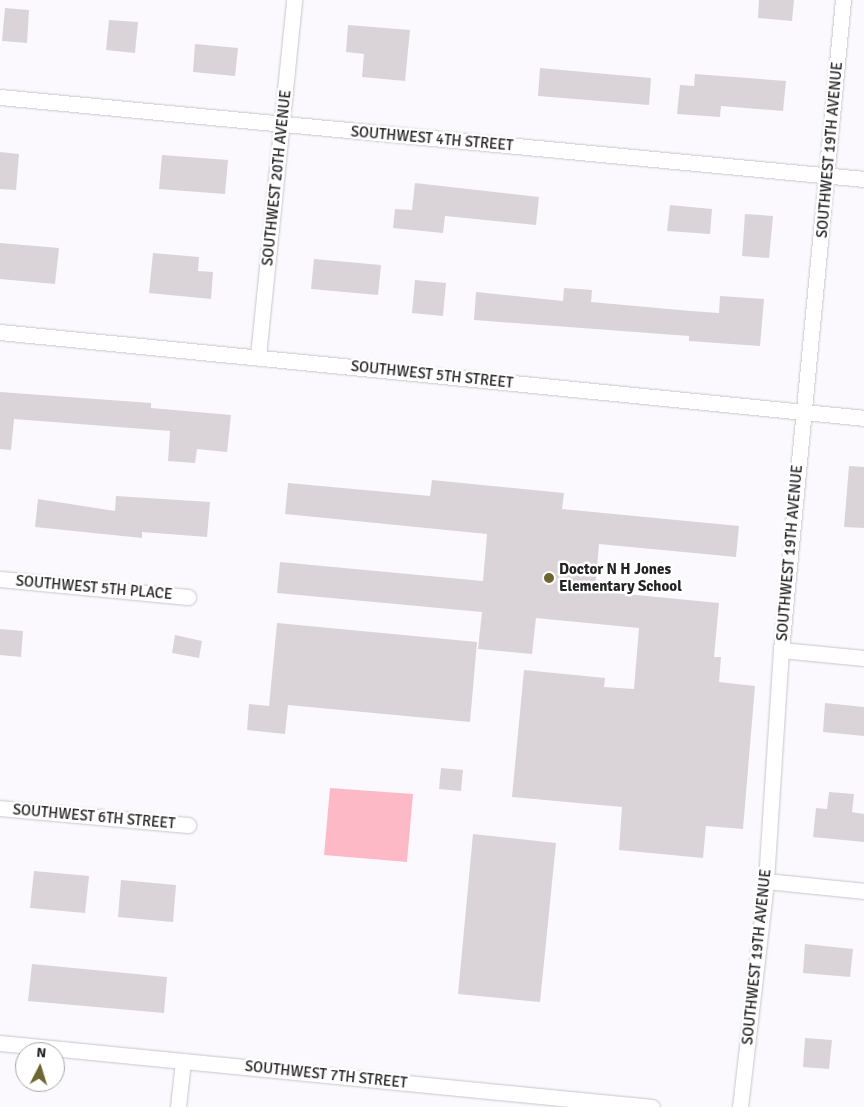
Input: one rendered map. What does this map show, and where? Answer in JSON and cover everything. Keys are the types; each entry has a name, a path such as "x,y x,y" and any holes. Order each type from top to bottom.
{"street":[{"name":"SOUTHWEST 20TH AVENUE","path":"258,356 283,125 294,0"},
{"name":"SOUTHWEST 19TH AVENUE","path":"740,1107 766,881 781,650 828,175 843,0"},
{"name":"SOUTHWEST 4TH STREET","path":"0,97 864,179"},
{"name":"SOUTHWEST 5TH STREET","path":"0,332 258,356 864,418"},
{"name":"SOUTHWEST 5TH PLACE","path":"0,579 188,597"},
{"path":"781,650 864,658"},
{"name":"SOUTHWEST 6TH STREET","path":"0,808 188,825"},
{"path":"766,881 864,891"},
{"name":"SOUTHWEST 7TH STREET","path":"0,1043 652,1107"},
{"path":"178,1107 182,1061"}],"shaded area":[{"path":"330,788 413,794 407,862 324,855"}],"building":[{"path":"759,0 794,0 792,21 758,18"},
{"path":"5,8 29,10 27,43 2,41"},
{"path":"109,20 138,22 135,53 106,50"},
{"path":"348,25 410,30 405,81 362,77 364,54 346,52"},
{"path":"195,44 238,48 235,76 193,72"},
{"path":"540,68 651,78 649,105 538,96"},
{"path":"695,74 786,81 783,111 721,106 720,117 677,114 680,85 694,86"},
{"path":"0,152 19,154 16,190 0,189"},
{"path":"162,155 228,160 225,194 159,189"},
{"path":"415,183 539,197 536,225 445,216 443,233 393,228 395,209 412,210"},
{"path":"670,205 712,209 710,234 667,231"},
{"path":"745,214 773,216 769,258 742,256"},
{"path":"0,243 59,248 55,284 0,279"},
{"path":"153,253 199,257 198,271 213,272 211,299 149,293"},
{"path":"314,259 381,265 378,295 311,289"},
{"path":"415,280 446,283 443,316 412,313"},
{"path":"564,288 592,290 591,302 719,313 720,296 764,299 760,346 689,341 689,336 474,320 476,292 563,301"},
{"path":"0,392 151,403 151,408 231,415 227,452 197,449 195,463 168,461 170,431 14,419 11,450 0,449"},
{"path":"849,466 864,467 864,528 844,527"},
{"path":"432,480 564,493 562,509 739,526 736,557 599,544 595,591 719,603 714,657 721,657 719,682 755,686 743,829 706,826 703,858 619,850 622,807 512,797 524,670 605,678 604,687 634,689 639,628 536,618 532,654 478,649 482,612 277,593 280,562 483,581 487,534 285,514 288,483 430,496"},
{"path":"116,496 210,502 207,537 142,532 142,538 35,527 38,499 115,511"},
{"path":"277,623 477,642 470,722 288,705 285,734 247,730 249,704 269,706"},
{"path":"0,629 23,631 21,657 0,655"},
{"path":"175,635 202,641 199,658 172,653"},
{"path":"825,703 864,707 864,736 823,732"},
{"path":"441,768 463,770 461,791 439,789"},
{"path":"829,792 854,794 852,812 864,814 864,842 813,837 816,808 827,809"},
{"path":"473,834 556,843 540,1002 458,994"},
{"path":"34,871 89,876 85,913 30,908"},
{"path":"121,880 176,885 173,922 118,917"},
{"path":"805,944 853,949 850,977 803,973"},
{"path":"32,964 167,977 164,1013 28,1001"},
{"path":"805,1038 832,1040 829,1069 803,1067"}],"place":[{"name":"Doctor N H Jones Elementary School","path":"549,578"}]}
